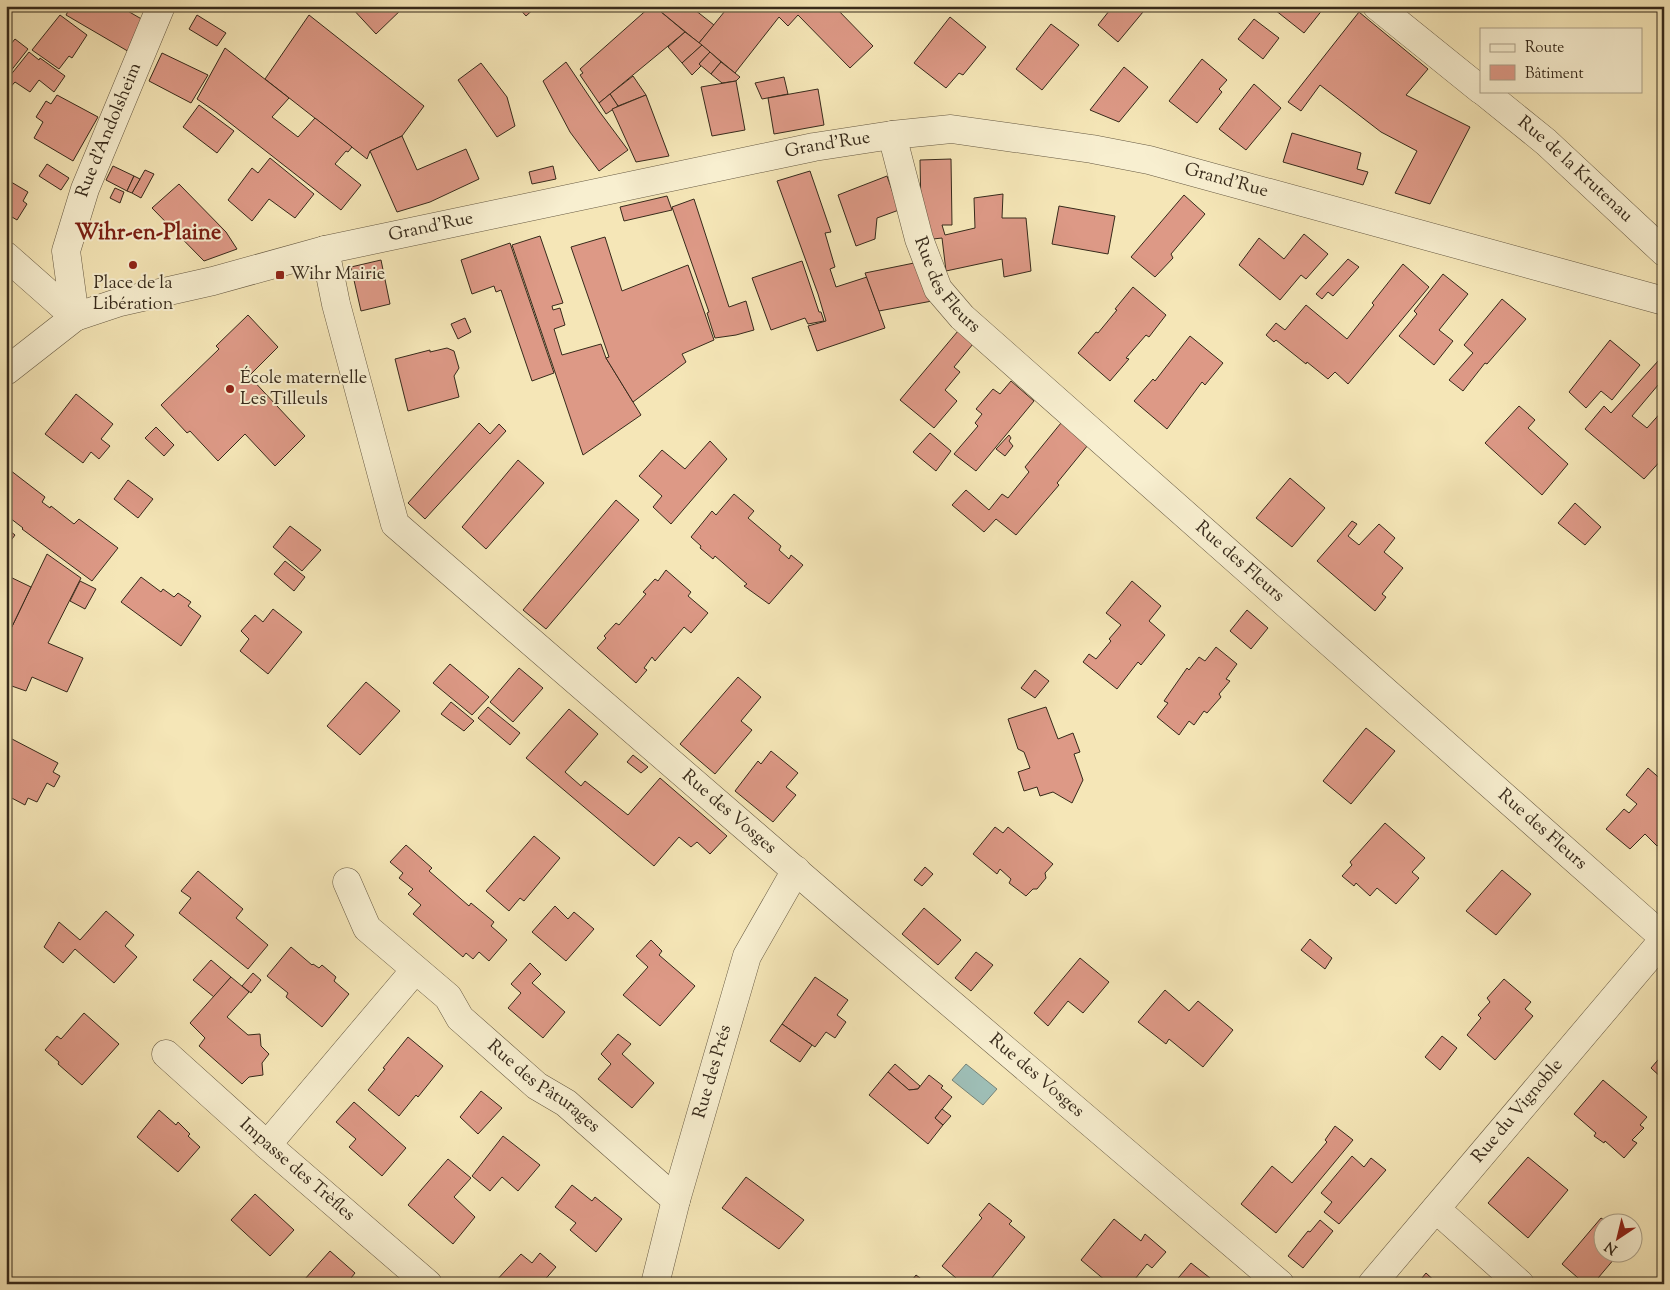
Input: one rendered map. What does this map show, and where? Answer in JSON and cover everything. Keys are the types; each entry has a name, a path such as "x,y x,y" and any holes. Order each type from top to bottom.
{"street":[{"name":"Rue d'Andolsheim","path":"75,317 66,251 85,190 161,6"},
{"name":"Rue de la Krutenau","path":"1377,6 1480,89"},
{"name":"Rue de la Krutenau","path":"1483,92 1546,142 1664,252"},
{"name":"Grand'Rue","path":"6,371 75,317 120,302 213,281 324,250 814,148 892,135 951,128 1092,149 1149,160 1664,301"},
{"name":"Rue des Fleurs","path":"892,135 920,238 938,289 962,317 1664,939"},
{"name":"Rue des Vosges","path":"324,250 336,304 395,524 1280,1284"},
{"path":"6,256 75,317"},
{"name":"Rue des Prés","path":"655,1284 676,1200 747,956 796,870"},
{"name":"Rue des Pâturages","path":"347,882 368,928 448,997 460,1018 537,1086 566,1103 676,1200"},
{"name":"Rue du Vignoble","path":"1372,1284 1664,939"},
{"path":"267,1145 415,970"},
{"name":"Impasse des Trèfles","path":"166,1054 267,1145 428,1284"},
{"path":"1436,1209 1520,1284"}],"water":[{"path":"966,1064 997,1089 983,1105 952,1080"}],"building":[{"path":"71,6 119,6 145,21 131,53 66,15"},
{"path":"350,6 405,6 376,34"},
{"path":"517,6 537,6 526,16"},
{"path":"651,6 654,6 685,32 599,103 580,75 583,73 580,69"},
{"path":"654,6 690,6 714,25 699,43"},
{"path":"729,6 834,6 873,46 850,68 798,15 788,26 779,17 735,73 699,43"},
{"path":"1113,6 1148,6 1118,42 1098,25"},
{"path":"1270,6 1320,6 1323,9 1304,33"},
{"path":"1359,12 1428,69 1406,95 1470,127 1430,204 1395,193 1417,151 1381,132 1320,85 1301,111 1288,102"},
{"path":"60,15 87,35 72,58 69,56 59,69 32,50"},
{"path":"197,15 226,33 217,46 189,29"},
{"path":"309,15 424,106 402,136 370,151 367,159 265,79"},
{"path":"950,17 986,47 963,75 959,73 946,88 914,63"},
{"path":"1254,19 1279,38 1263,59 1238,39"},
{"path":"1051,24 1079,45 1042,90 1016,69"},
{"path":"685,32 702,45 682,63 668,47"},
{"path":"15,39 28,49 10,72 6,69 6,50"},
{"path":"702,45 710,52 699,64 701,66 692,75 682,63"},
{"path":"225,48 289,98 272,117 298,137 315,118 352,147 335,164 361,185 341,210 197,99"},
{"path":"29,52 65,76 54,92 39,80 30,92 15,82 6,92 6,75 9,77"},
{"path":"710,52 721,62 711,74 699,64"},
{"path":"162,53 208,75 191,103 149,81"},
{"path":"1202,59 1227,80 1219,89 1222,92 1197,123 1169,101"},
{"path":"566,62 628,150 599,171 570,132 543,81"},
{"path":"721,62 740,77 736,81 722,83 711,74"},
{"path":"481,63 507,97 515,126 497,137 458,80"},
{"path":"1124,67 1148,87 1119,122 1090,110"},
{"path":"633,76 646,95 618,106 610,94"},
{"path":"784,77 788,94 762,99 755,83"},
{"path":"736,81 745,130 712,136 701,87"},
{"path":"1254,84 1281,108 1246,150 1219,129"},
{"path":"818,89 824,125 774,134 768,98"},
{"path":"610,94 618,106 606,114 599,103"},
{"path":"57,95 98,117 73,161 34,138 43,122 36,117 46,101 51,104"},
{"path":"646,95 669,156 636,162 612,109"},
{"path":"199,105 234,131 217,153 183,127"},
{"path":"1292,133 1361,153 1357,169 1368,172 1363,185 1283,162"},
{"path":"402,136 417,170 466,149 479,179 430,202 397,212 370,151"},
{"path":"270,158 314,194 295,218 269,199 252,221 228,200 252,168 258,173"},
{"path":"951,159 952,225 942,225 945,235 975,228 974,198 1003,194 1002,218 1026,218 1031,271 1004,277 1002,259 946,271 942,238 933,239 921,209 920,160"},
{"path":"47,164 69,178 61,190 39,176"},
{"path":"113,166 134,176 127,191 106,180"},
{"path":"553,166 556,179 532,184 529,172"},
{"path":"145,170 154,174 141,198 132,193"},
{"path":"810,171 831,232 825,233 835,267 830,269 836,287 867,277 885,328 817,351 808,326 826,321 777,181"},
{"path":"134,176 140,179 132,193 127,191"},
{"path":"887,176 899,210 877,218 875,239 856,246 838,195"},
{"path":"6,179 28,192 23,201 27,204 17,220 12,217 7,224"},
{"path":"179,184 226,232 237,249 204,261 152,208"},
{"path":"115,188 124,192 120,203 110,198"},
{"path":"1184,195 1205,214 1171,254 1173,258 1155,277 1131,257"},
{"path":"667,196 672,210 624,221 620,207"},
{"path":"694,199 729,307 746,301 754,330 715,338 707,313 709,312 672,207"},
{"path":"1059,206 1115,216 1108,254 1052,244"},
{"path":"1304,234 1328,254 1306,279 1301,275 1280,300 1239,265 1259,238 1284,259"},
{"path":"540,236 563,303 552,306 553,310 560,308 565,325 554,329 562,355 601,344 606,358 641,415 583,455 512,245"},
{"path":"605,237 622,291 688,265 714,340 682,354 686,362 633,402 606,358 609,357 571,247"},
{"path":"510,243 554,373 532,381 501,290 496,292 494,286 472,294 461,260"},
{"path":"1348,259 1359,267 1333,296 1328,292 1322,299 1316,294"},
{"path":"381,260 390,304 361,311 351,267"},
{"path":"802,261 819,312 821,312 824,321 808,324 805,318 771,330 752,278"},
{"path":"919,262 932,301 879,311 865,273"},
{"path":"1403,264 1429,287 1348,384 1335,372 1328,379 1276,340 1274,342 1266,335 1276,323 1285,330 1306,305 1347,339 1374,305 1372,303"},
{"path":"1443,274 1468,294 1439,330 1453,341 1434,365 1399,336 1417,314 1414,311"},
{"path":"1133,287 1166,315 1149,337 1146,335 1126,358 1129,359 1110,381 1078,353 1096,332 1098,333"},
{"path":"1502,299 1526,319 1487,364 1485,363 1463,391 1449,380 1473,353 1464,345"},
{"path":"248,315 278,347 249,376 305,436 275,466 245,434 218,461 190,431 187,433 161,405 219,349 216,346"},
{"path":"465,318 471,332 458,339 451,324"},
{"path":"958,331 973,344 954,367 960,372 945,390 957,401 934,428 900,400"},
{"path":"1190,336 1223,363 1205,385 1202,382 1167,429 1134,401 1153,379 1155,381"},
{"path":"1610,340 1640,365 1612,400 1601,391 1586,408 1569,392"},
{"path":"447,348 454,351 459,368 454,376 459,397 408,411 395,359 430,350 430,352"},
{"path":"1659,360 1664,364 1664,378 1632,416 1647,428 1664,409 1664,457 1644,479 1585,429 1604,406 1611,413"},
{"path":"1011,381 1034,401 976,471 954,454 978,426 975,423 982,414 976,409 993,389 1000,394"},
{"path":"76,394 113,424 101,439 110,446 99,459 91,452 83,463 45,434"},
{"path":"1519,406 1535,420 1528,428 1568,464 1542,495 1485,443"},
{"path":"479,423 490,434 499,424 506,431 425,519 408,503"},
{"path":"1061,423 1088,445 1057,483 1059,485 1016,535 996,519 984,532 952,505 966,490 989,510 1002,494 1008,498 1029,472 1025,467"},
{"path":"156,427 174,445 164,456 145,438"},
{"path":"930,433 951,451 936,471 913,452"},
{"path":"1009,435 1011,438 1009,441 1013,446 1005,456 996,449"},
{"path":"710,441 727,459 671,524 653,507 662,496 639,476 662,450 685,469"},
{"path":"518,460 544,483 486,549 462,527"},
{"path":"6,467 45,497 42,502 50,508 51,506 74,524 79,519 118,548 92,581 6,515"},
{"path":"1290,478 1325,508 1292,547 1256,518"},
{"path":"128,480 153,499 138,518 114,499"},
{"path":"734,494 754,511 748,518 781,546 779,550 789,559 791,555 803,565 769,604 744,586 747,584 715,556 713,559 691,537 712,511 716,515"},
{"path":"616,500 639,520 546,629 523,610"},
{"path":"1575,503 1601,527 1585,545 1558,523"},
{"path":"1352,521 1357,524 1348,536 1359,545 1379,524 1395,538 1384,552 1403,568 1382,594 1386,597 1375,611 1317,561"},
{"path":"290,526 321,550 302,571 273,547"},
{"path":"6,528 15,535 6,547"},
{"path":"47,554 81,578 48,643 83,658 67,692 32,677 26,691 6,684 6,639"},
{"path":"285,561 305,577 294,591 274,574"},
{"path":"666,570 691,592 688,596 708,613 691,633 684,627 655,661 652,657 644,668 647,670 636,683 597,648 606,638 604,636 616,623 619,625 646,594 643,592 655,579 658,581"},
{"path":"6,575 31,587 6,639"},
{"path":"141,577 161,592 163,589 174,597 178,593 191,602 188,606 201,616 181,646 121,602"},
{"path":"80,581 96,589 85,609 70,601"},
{"path":"1132,581 1161,606 1149,621 1165,635 1141,665 1138,662 1117,689 1083,662 1089,654 1096,659 1121,625 1106,613"},
{"path":"273,609 302,632 268,674 240,651 249,639 241,631 255,615 263,622"},
{"path":"1247,610 1268,628 1251,649 1230,631"},
{"path":"1216,647 1237,664 1226,679 1230,681 1219,694 1221,697 1207,713 1204,711 1194,725 1189,721 1179,735 1157,717 1168,703 1164,701 1187,668 1189,670 1199,657 1205,661"},
{"path":"450,664 489,697 472,715 433,683"},
{"path":"519,668 543,688 513,722 490,702"},
{"path":"1035,670 1049,681 1035,698 1021,688"},
{"path":"738,677 761,697 741,721 752,730 715,774 680,744"},
{"path":"366,682 400,711 360,755 327,726"},
{"path":"451,702 474,721 464,731 441,714"},
{"path":"488,707 520,733 510,745 478,718"},
{"path":"1046,707 1058,739 1073,733 1080,752 1074,754 1083,780 1072,803 1053,792 1040,796 1037,787 1024,791 1018,772 1030,768 1024,752 1018,749 1008,719"},
{"path":"569,709 598,734 565,772 581,786 585,781 628,815 660,778 727,836 710,854 697,842 691,847 679,837 654,866 526,758"},
{"path":"1366,728 1395,751 1351,804 1323,781"},
{"path":"12,739 58,763 53,772 60,776 54,787 47,783 37,802 28,798 25,805 6,795 6,750"},
{"path":"771,751 798,773 786,787 796,795 773,822 735,791 758,761 761,764"},
{"path":"633,755 648,767 641,773 627,762"},
{"path":"1648,768 1664,782 1664,847 1659,844 1657,846 1645,834 1630,849 1606,829 1624,809 1629,813 1637,804 1626,795"},
{"path":"1385,823 1425,858 1412,872 1419,878 1396,904 1377,888 1370,896 1356,883 1354,886 1342,876 1352,865 1350,862"},
{"path":"995,827 1003,833 1008,827 1053,864 1045,873 1046,878 1037,889 1033,889 1026,896 1009,883 1011,879 1000,869 997,874 973,854"},
{"path":"534,836 560,858 524,901 520,898 509,911 486,891"},
{"path":"406,845 432,868 429,871 469,906 471,903 494,922 491,926 507,940 489,961 479,952 473,959 466,953 463,957 413,914 421,905 408,894 413,889 399,878 403,873 390,862"},
{"path":"925,867 933,874 922,886 914,880"},
{"path":"1502,870 1531,894 1496,935 1466,911"},
{"path":"198,871 243,909 236,918 268,945 248,969 179,913 191,898 181,891"},
{"path":"555,906 568,919 574,912 594,929 566,961 532,932"},
{"path":"924,908 961,940 938,965 902,934"},
{"path":"106,911 134,935 125,946 137,957 114,983 75,949 63,963 44,947 59,922 80,940"},
{"path":"1310,939 1332,958 1325,969 1301,950"},
{"path":"651,940 662,951 659,955 695,986 660,1026 623,995 648,967 636,956"},
{"path":"291,947 312,965 319,968 322,965 336,977 334,981 349,994 322,1027 286,997 288,993 267,976"},
{"path":"976,952 993,965 971,991 955,978"},
{"path":"1080,958 1109,982 1083,1013 1068,1001 1048,1026 1034,1013"},
{"path":"211,960 231,977 214,997 193,980"},
{"path":"530,963 541,974 532,983 565,1012 543,1038 508,1008 521,993 511,984"},
{"path":"253,973 261,980 251,993 242,986"},
{"path":"231,977 249,992 227,1017 248,1035 260,1034 261,1046 269,1054 262,1063 263,1075 249,1077 242,1084 199,1046 205,1038 190,1023"},
{"path":"815,977 848,1000 837,1015 846,1022 835,1038 826,1032 815,1047 782,1024"},
{"path":"1504,979 1531,1002 1525,1009 1533,1016 1495,1060 1467,1035 1481,1018 1478,1015 1490,1002 1487,998"},
{"path":"1165,990 1189,1011 1198,1001 1233,1030 1203,1067 1169,1039 1166,1044 1138,1022"},
{"path":"84,1013 119,1044 82,1085 45,1050 57,1036 61,1039"},
{"path":"782,1024 812,1045 800,1062 770,1041"},
{"path":"618,1034 631,1044 622,1054 654,1083 632,1108 598,1079 611,1064 601,1054"},
{"path":"1442,1036 1457,1048 1440,1070 1425,1057"},
{"path":"408,1037 443,1066 418,1097 416,1095 399,1116 368,1090"},
{"path":"1664,1053 1664,1080 1651,1068"},
{"path":"895,1064 920,1086 918,1089 909,1090 888,1072"},
{"path":"888,1072 909,1090 918,1089 929,1075 943,1086 941,1088 952,1097 935,1118 943,1125 928,1144 869,1095"},
{"path":"1603,1080 1647,1117 1640,1125 1644,1128 1632,1140 1637,1143 1624,1158 1605,1141 1604,1143 1594,1136 1596,1133 1574,1114"},
{"path":"481,1091 502,1108 478,1134 460,1117"},
{"path":"354,1102 406,1148 382,1176 349,1147 356,1139 336,1122"},
{"path":"942,1109 951,1116 943,1125 935,1118"},
{"path":"159,1110 176,1125 178,1122 190,1134 188,1136 200,1147 178,1172 137,1137"},
{"path":"1335,1126 1353,1140 1276,1233 1241,1204 1272,1166 1292,1183 1327,1142 1325,1140"},
{"path":"503,1136 540,1165 518,1191 502,1177 490,1191 472,1176"},
{"path":"1352,1156 1364,1167 1371,1158 1386,1170 1339,1224 1324,1212 1332,1202 1321,1193"},
{"path":"1528,1157 1568,1190 1528,1238 1488,1203"},
{"path":"448,1159 471,1178 454,1197 475,1217 453,1244 408,1205"},
{"path":"746,1177 804,1220 779,1249 722,1208"},
{"path":"572,1185 592,1201 595,1197 622,1219 596,1252 570,1230 576,1223 555,1207"},
{"path":"255,1194 294,1230 270,1256 231,1220"},
{"path":"989,1203 1012,1221 1009,1224 1025,1237 987,1284 963,1284 942,1266 982,1218 979,1215"},
{"path":"1114,1219 1141,1241 1145,1234 1166,1252 1152,1268 1147,1264 1131,1284 1103,1284 1106,1281 1081,1260"},
{"path":"1320,1220 1333,1231 1303,1268 1288,1256 1308,1231 1310,1232"},
{"path":"1592,1229 1592,1262 1612,1262 1593,1284 1585,1284 1562,1264"},
{"path":"330,1251 355,1273 351,1278 357,1284 307,1284 304,1280"},
{"path":"540,1253 556,1267 541,1284 493,1284 521,1254 532,1263"},
{"path":"1191,1263 1210,1278 1217,1284 1173,1284"},
{"path":"1426,1273 1438,1284 1417,1284"},
{"path":"916,1275 928,1284 909,1284"}],"place":[{"name":"Place de la Libération","path":"133,265"},
{"name":"Wihr Mairie","path":"280,275"},
{"name":"École maternelle Les Tilleuls","path":"230,389"}],"district":[{"name":"Wihr-en-Plaine","path":"148,234"}]}
